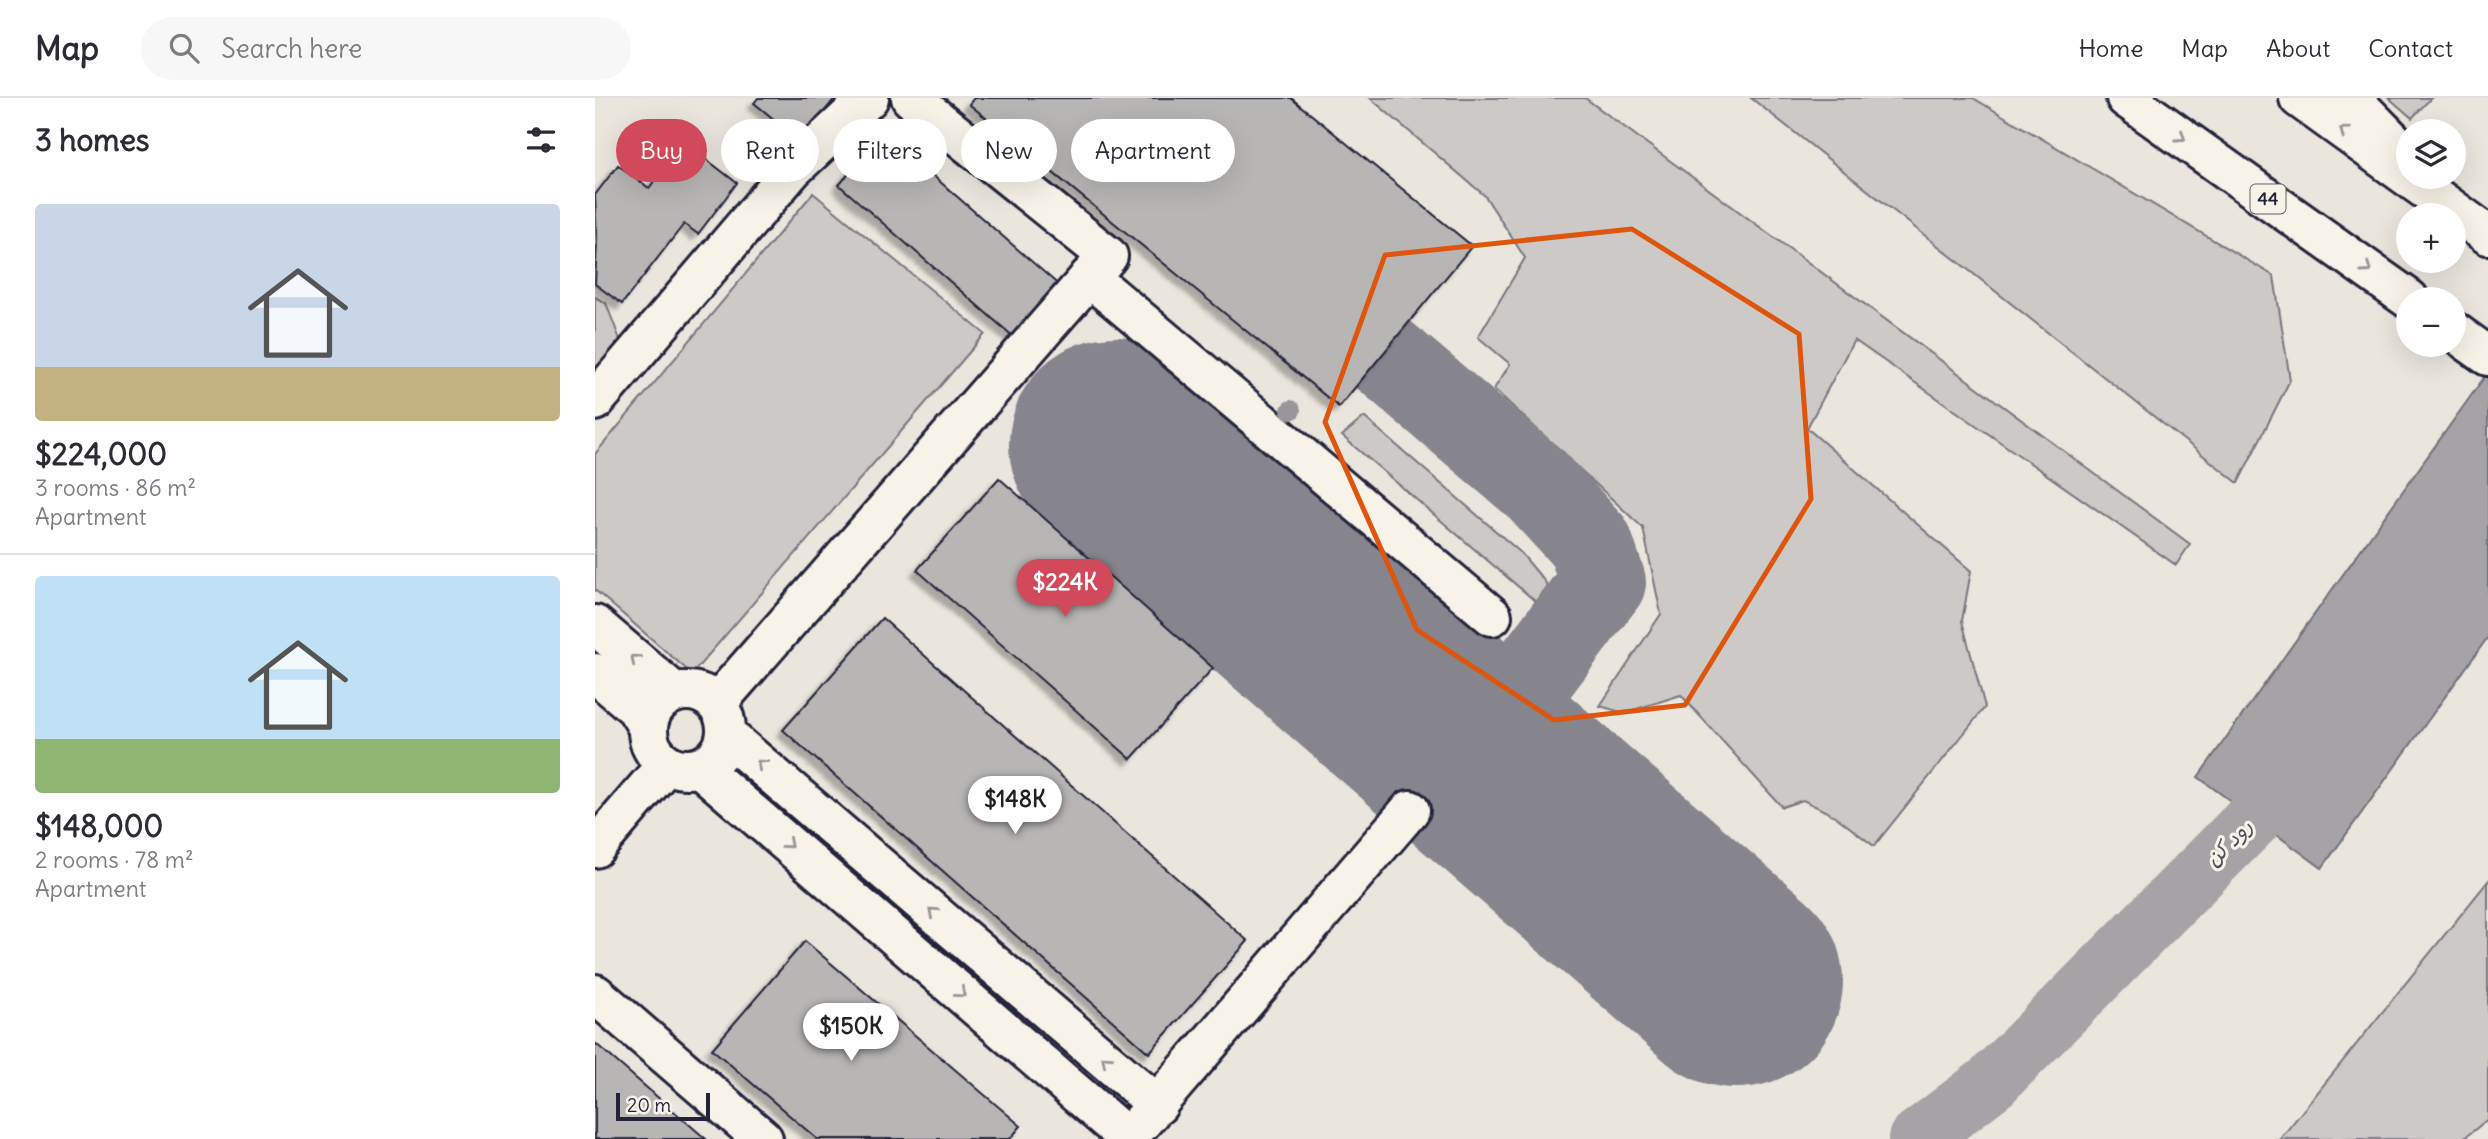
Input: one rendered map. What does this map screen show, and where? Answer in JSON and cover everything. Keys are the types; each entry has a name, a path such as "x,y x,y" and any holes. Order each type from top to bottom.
{"main road":[{"path":"595,401 793,169 869,98"},
{"path":"595,848 683,766 718,756 721,719 1108,256 911,98"},
{"name":"44","path":"2126,98 2396,290"},
{"path":"2299,98 2484,232"},
{"path":"2351,98 2396,144"},
{"path":"2440,189 2484,232"},
{"path":"1090,277 1492,616"},
{"path":"2466,340 2488,356"},
{"path":"595,625 675,693"},
{"path":"595,673 636,708 647,726 651,748 683,766 1128,1138 1410,810"},
{"path":"647,726 650,715 664,697 686,691 697,692 721,719 1158,1105"},
{"path":"595,994 764,1139"}],"highlighted area":[{"path":"1632,229 1799,334 1811,499 1685,705 1554,720 1417,630 1325,422 1385,255"}],"shaded area":[{"path":"1370,98 1585,98 2190,544 2176,565 1854,340 1807,428 1971,571 1962,621 1985,707 1874,846 1835,816 1803,800 1782,807 1681,695 1624,713 1600,706 1661,614 1643,528 1494,389 1510,364 1478,337 1525,258 1485,196"},
{"path":"1751,98 1973,98 2274,276 2290,380 2238,483"},
{"path":"2389,98 2431,98 2412,118"},
{"path":"813,193 985,334 692,674 595,590 595,454"},
{"path":"595,297 606,303 622,345 595,376"},
{"path":"2488,372 2488,637 2322,868 2198,777"},
{"path":"1364,417 1521,553 1546,583 1549,613 1342,436"},
{"path":"2488,881 2488,1119 2463,1139 2280,1139"}],"building":[{"path":"758,98 835,98 818,119 774,119 754,103"},
{"path":"974,98 1291,98 1472,246 1339,407 1057,176 1057,119 987,119 969,104"},
{"path":"707,160 721,171 721,182 737,183 698,234 684,224 622,304 595,284 595,195 616,168 616,182 641,182 649,188 654,182 707,182"},
{"path":"842,182 940,182 1061,287 1016,339 839,185"},
{"path":"999,478 1213,668 1131,759 917,570"},
{"path":"882,618 1248,941 1149,1053 783,730"},
{"path":"805,941 1021,1126 1010,1139 817,1139 712,1049"},
{"path":"595,1043 706,1139 595,1139"}],"waterway":[{"name":"رود کن","path":"1917,1139 1992,1082 2294,778 2306,761"}],"taxiway":[{"path":"1383,354 1536,484 1590,543 1603,582 1535,672 1487,708 1449,711 1406,695"}],"runway":[{"path":"1116,444 1736,981"}]}
